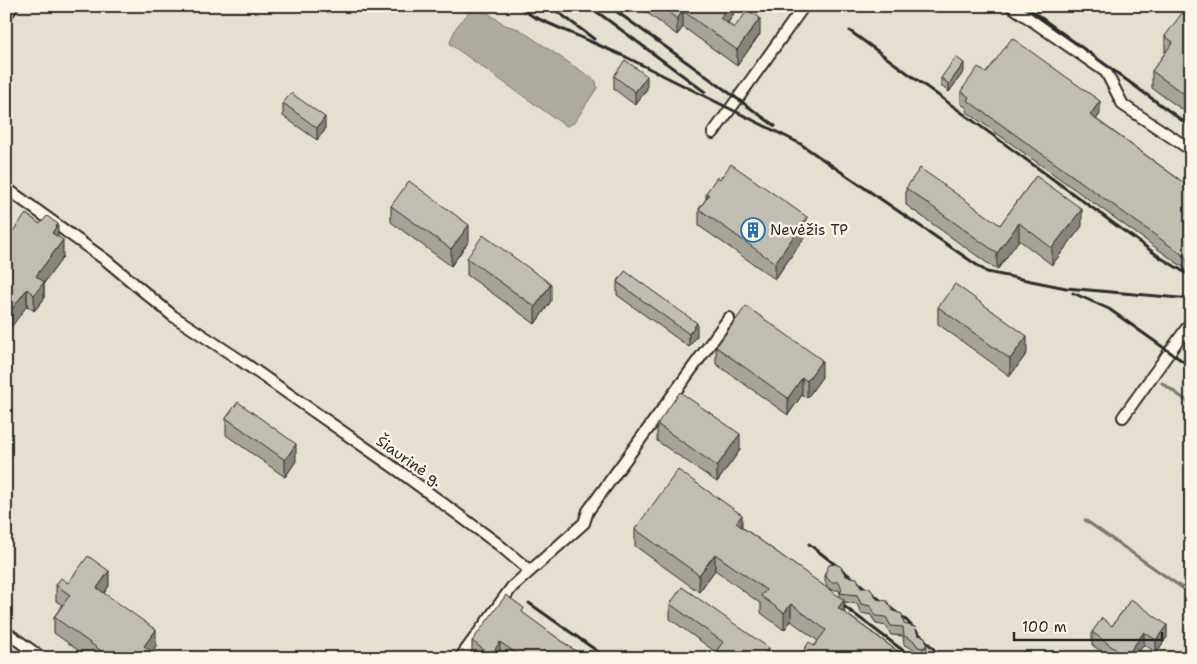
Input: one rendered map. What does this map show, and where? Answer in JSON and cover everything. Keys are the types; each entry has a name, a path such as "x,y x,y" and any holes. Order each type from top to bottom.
{"street":[{"path":"6,16 13,6"},
{"path":"713,133 804,6"},
{"path":"1011,6 1106,72 1123,105 1191,150"},
{"name":"Šiaurinė g.","path":"6,188 107,262 173,316 240,360 399,471 498,544 530,571"},
{"path":"460,658 512,587 584,523 588,511 729,318"},
{"path":"1123,417 1191,322"},
{"path":"6,632 42,658"}],"shaded area":[{"path":"6,6 1191,6 1191,658 6,658"},
{"path":"481,8 505,25 519,29 596,81 597,88 574,123 567,126 560,122 451,45 450,41 457,26 472,9"}],"building":[{"path":"660,6 728,6 720,18 734,28 748,10 760,18 737,50 683,11 677,19"},
{"path":"1182,13 1191,19 1191,99 1152,71 1173,42 1165,36"},
{"path":"1012,38 1100,101 1090,115 1191,188 1191,252 1187,258 967,100 969,97 961,91 978,67 986,73"},
{"path":"956,57 964,63 949,84 941,78"},
{"path":"625,60 647,76 635,92 614,76"},
{"path":"291,93 325,117 317,128 283,103"},
{"name":"Nevėžis TP","path":"731,164 807,217 775,263 699,209 709,195 706,193 717,177 720,179"},
{"path":"920,168 1000,225 1036,176 1082,209 1052,248 1019,223 997,253 906,188"},
{"path":"409,181 469,225 451,249 391,206"},
{"path":"26,214 40,224 47,216 58,224 52,233 63,240 36,276 44,282 34,295 27,289 6,317 6,240"},
{"path":"483,235 551,284 535,307 467,258"},
{"path":"625,271 697,323 689,334 617,282"},
{"path":"955,284 1027,336 1010,359 938,307"},
{"path":"746,306 822,360 807,381 802,378 788,398 716,347"},
{"path":"680,392 740,434 717,466 657,424"},
{"path":"238,402 296,444 285,460 226,418"},
{"path":"678,470 742,515 736,523 844,600 838,608 907,658 814,658 804,650 809,642 814,646 826,630 791,604 784,613 761,596 766,590 715,554 699,575 635,529"},
{"path":"88,556 109,571 97,588 156,630 144,646 160,658 111,658 54,617 70,595 56,585 61,578 68,583"},
{"path":"835,564 840,566 846,576 857,578 861,588 870,588 877,599 887,601 893,611 902,614 904,624 915,627 918,635 925,637 927,645 923,648 918,647 914,641 904,636 903,627 891,626 886,617 876,616 871,606 861,604 857,595 840,593 842,589 839,582 831,582 825,573 829,565"},
{"path":"682,587 769,648 761,658 728,658 717,650 723,642 670,604"},
{"path":"506,595 524,608 522,612 585,658 523,658 500,642 491,655 472,641"},
{"path":"1131,599 1167,625 1156,640 1144,632 1126,657 1092,632 1102,618 1112,626"}],"waterway":[{"path":"1162,383 1191,404"},
{"path":"1085,520 1191,594"}],"railway":[{"path":"517,6 534,17 626,57 799,143 987,272 1066,288 1191,299"},
{"path":"550,6 594,39"},
{"path":"589,6 705,92"},
{"path":"609,6 775,126"},
{"path":"1025,6 1191,127"},
{"path":"850,31 1161,258 1191,276"},
{"path":"1073,293 1109,309 1191,367"},
{"path":"809,544 907,621 942,658"},
{"path":"833,598 913,658"},
{"path":"529,603 607,658"}],"place":[{"name":"Nevėžis TP","path":"753,230"}]}
